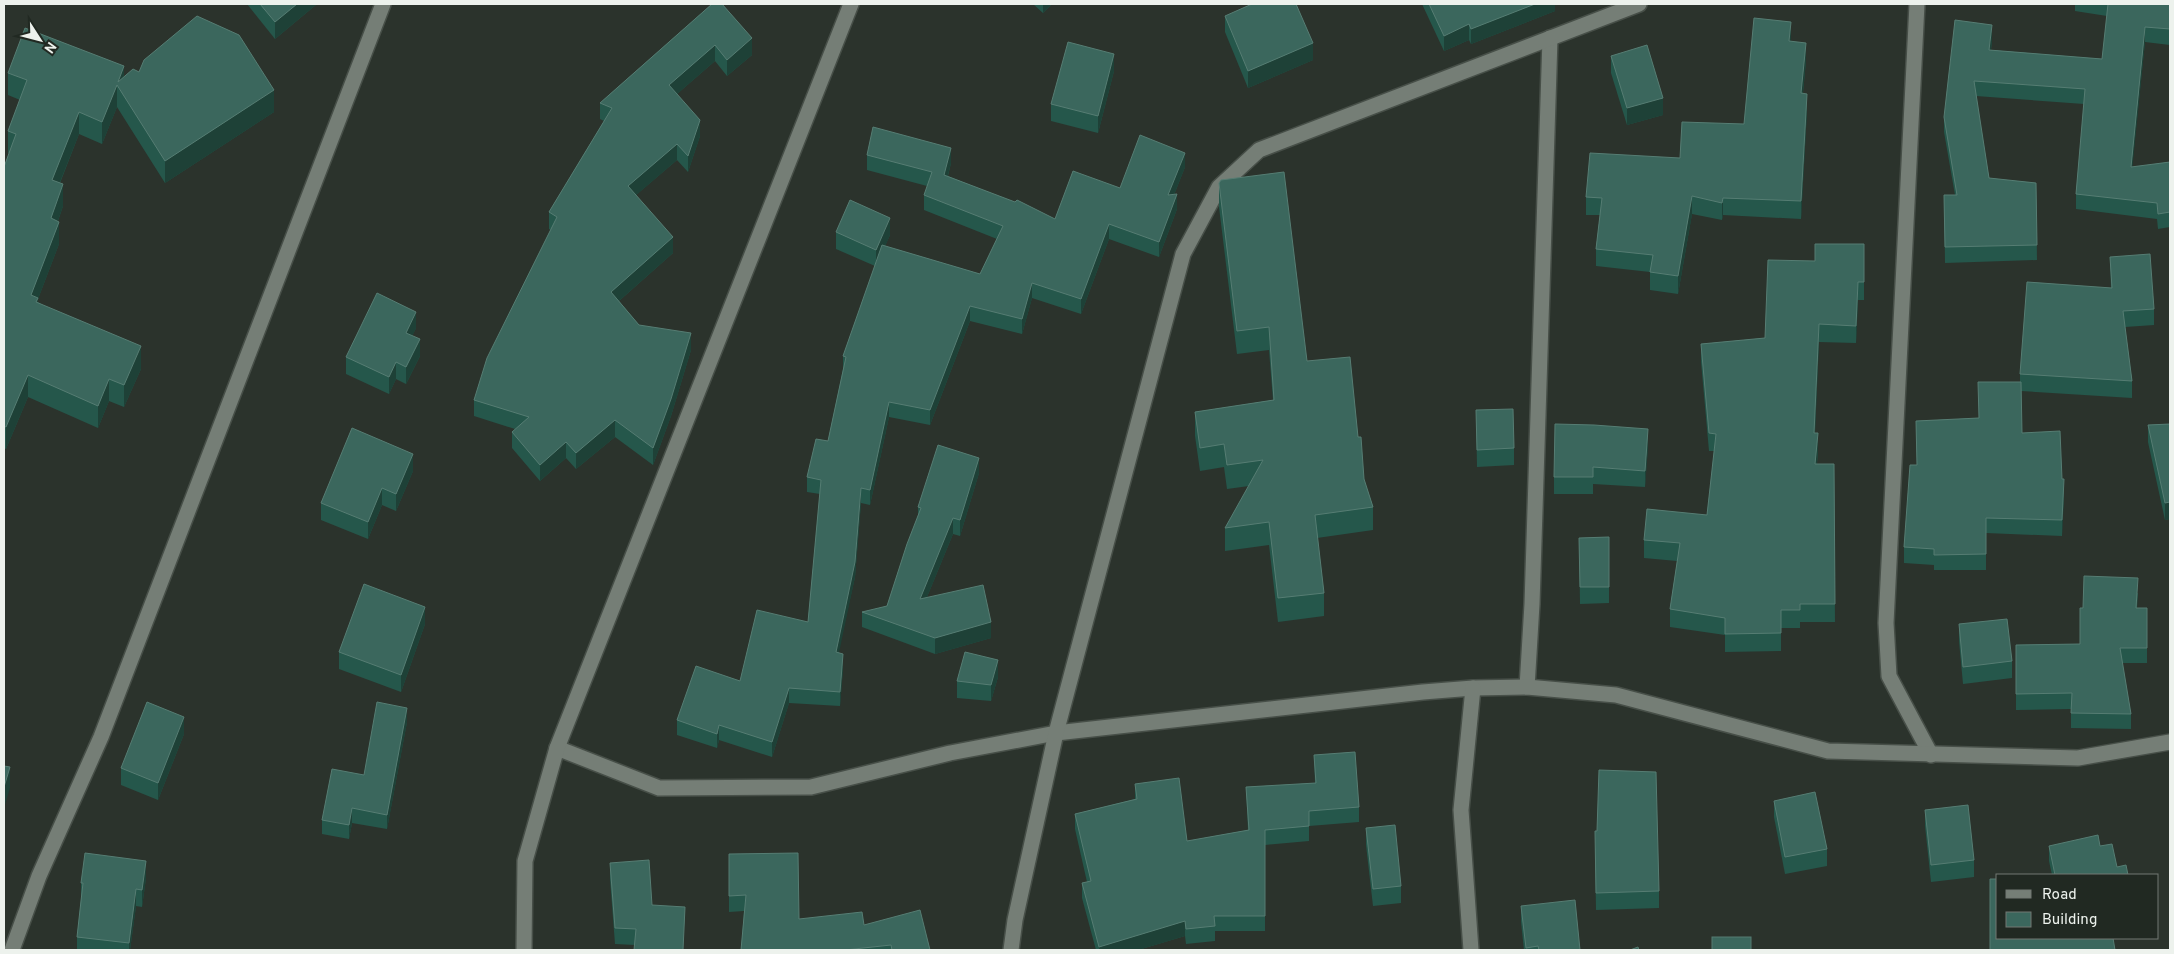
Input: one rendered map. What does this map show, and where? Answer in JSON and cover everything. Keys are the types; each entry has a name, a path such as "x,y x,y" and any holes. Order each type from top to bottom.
{"street":[{"path":"12,950 39,876 101,737 383,4"},
{"path":"524,950 525,861 557,748 851,4"},
{"path":"1011,950 1015,920 1056,733 1183,254 1218,187 1259,150 1639,4"},
{"path":"1917,4 1886,623 1889,676 1931,754"},
{"path":"1527,687 1532,604 1550,38"},
{"path":"557,748 659,788 811,787 950,753 1056,733 1473,688 1527,687 1616,695 1828,751 2078,758 2170,742"},
{"path":"1471,950 1460,810 1473,688"}],"building":[{"path":"260,4 297,4 275,22"},
{"path":"712,4 722,4 752,38 727,60 715,45 669,85 700,120 688,156 677,144 628,186 673,237 611,292 639,325 691,333 671,399 653,448 615,420 576,453 566,442 540,465 512,432 529,417 474,400 487,358 557,217 549,212 612,108 600,103"},
{"path":"1252,4 1296,4 1313,43 1248,71 1225,16"},
{"path":"1429,4 1535,4 1471,29 1469,24 1444,36"},
{"path":"2108,4 2170,4 2170,29 2145,27 2131,167 2170,162 2170,212 2158,214 2157,203 2076,194 2085,89 1974,81 1989,178 2036,183 2037,245 1945,247 1944,195 1957,195 1944,117 1955,20 1992,25 1989,50 2102,59"},
{"path":"197,16 239,35 274,90 165,161 117,85 102,122 79,112 52,180 63,184 51,218 59,222 31,295 38,298 36,302 141,346 124,385 109,379 98,406 28,375 6,427 4,426 4,167 16,134 8,131 27,80 8,73 25,28 124,66 118,82 133,69 139,72 144,60"},
{"path":"1754,18 1791,22 1789,41 1806,43 1801,93 1807,94 1801,201 1723,198 1722,203 1692,196 1678,276 1650,272 1653,255 1596,249 1602,198 1586,197 1590,153 1680,158 1682,122 1744,124"},
{"path":"1068,42 1114,54 1098,116 1051,104"},
{"path":"1647,45 1663,98 1627,108 1611,56"},
{"path":"873,127 951,148 944,175 1015,202 1017,200 1055,219 1073,171 1120,188 1140,135 1185,153 1168,195 1177,194 1159,242 1109,224 1081,299 1032,283 1022,319 970,306 930,410 889,402 870,490 861,488 855,562 836,652 843,654 840,692 789,688 772,742 719,725 717,734 677,720 696,666 740,681 757,610 808,622 821,480 807,477 816,439 828,441 846,357 843,356 882,245 980,274 1003,226 924,195 932,172 867,155"},
{"path":"1284,172 1307,361 1350,357 1358,437 1361,437 1364,479 1373,507 1315,515 1324,593 1278,598 1269,522 1225,528 1263,460 1227,465 1224,444 1200,448 1195,412 1274,400 1269,327 1237,331 1219,183 1221,180"},
{"path":"850,200 890,218 876,250 836,232"},
{"path":"1815,244 1864,244 1864,282 1858,282 1856,326 1819,324 1814,433 1818,433 1815,464 1834,464 1835,604 1800,604 1800,610 1781,610 1781,633 1725,634 1725,618 1670,609 1680,543 1644,540 1647,509 1707,515 1716,434 1709,433 1701,344 1765,338 1768,260 1815,261"},
{"path":"2150,254 2154,309 2123,311 2132,381 2020,374 2027,282 2112,288 2110,257"},
{"path":"377,293 416,312 406,333 420,339 406,367 396,362 389,377 346,357"},
{"path":"1978,382 2021,382 2022,433 2060,431 2062,479 2064,479 2062,520 1986,518 1986,554 1934,555 1934,549 1904,547 1910,465 1917,465 1916,421 1979,418"},
{"path":"1513,409 1514,448 1477,450 1476,410"},
{"path":"1555,424 1648,429 1645,471 1593,467 1593,477 1554,477"},
{"path":"2170,424 2170,502 2165,503 2148,425"},
{"path":"352,428 413,454 396,494 382,488 368,522 321,503"},
{"path":"938,445 979,458 960,520 953,518 920,599 983,585 991,622 935,638 862,612 887,606 921,508 918,507"},
{"path":"1609,537 1609,587 1580,587 1579,538"},
{"path":"2084,576 2138,578 2136,608 2147,608 2147,648 2120,648 2131,714 2071,713 2072,693 2016,694 2016,645 2080,644 2080,608 2083,608"},
{"path":"364,584 425,607 401,675 339,652"},
{"path":"2007,619 2012,661 1963,667 1959,624"},
{"path":"965,652 998,660 991,685 957,681"},
{"path":"147,702 184,717 158,783 121,768"},
{"path":"377,702 407,708 387,815 352,808 349,825 322,820 332,769 364,775"},
{"path":"1355,752 1359,807 1309,811 1309,826 1265,830 1265,916 1214,916 1215,926 1186,929 1185,921 1099,947 1082,883 1091,881 1075,814 1137,799 1135,784 1179,778 1187,841 1249,830 1246,787 1316,783 1314,755"},
{"path":"4,766 10,767 4,787"},
{"path":"1599,770 1656,772 1659,891 1596,893 1595,831 1597,831"},
{"path":"1815,792 1827,849 1785,857 1774,801"},
{"path":"1968,805 1974,860 1931,865 1925,810"},
{"path":"1395,825 1401,886 1373,889 1366,828"},
{"path":"2098,835 2100,846 2112,844 2117,867 2126,865 2128,874 2055,874 2049,846"},
{"path":"85,853 146,861 142,890 136,889 129,943 77,937"},
{"path":"798,853 799,919 862,912 864,925 920,910 930,950 892,950 891,945 845,950 741,950 746,895 729,896 729,854"},
{"path":"649,860 652,905 685,907 683,950 634,950 636,929 615,928 610,863"},
{"path":"1990,879 1996,879 1996,939 2113,939 2115,950 1990,950"},
{"path":"1575,900 1580,950 1539,950 1538,946 1526,948 1521,906"},
{"path":"1712,937 1751,937 1751,950 1712,950"}]}
